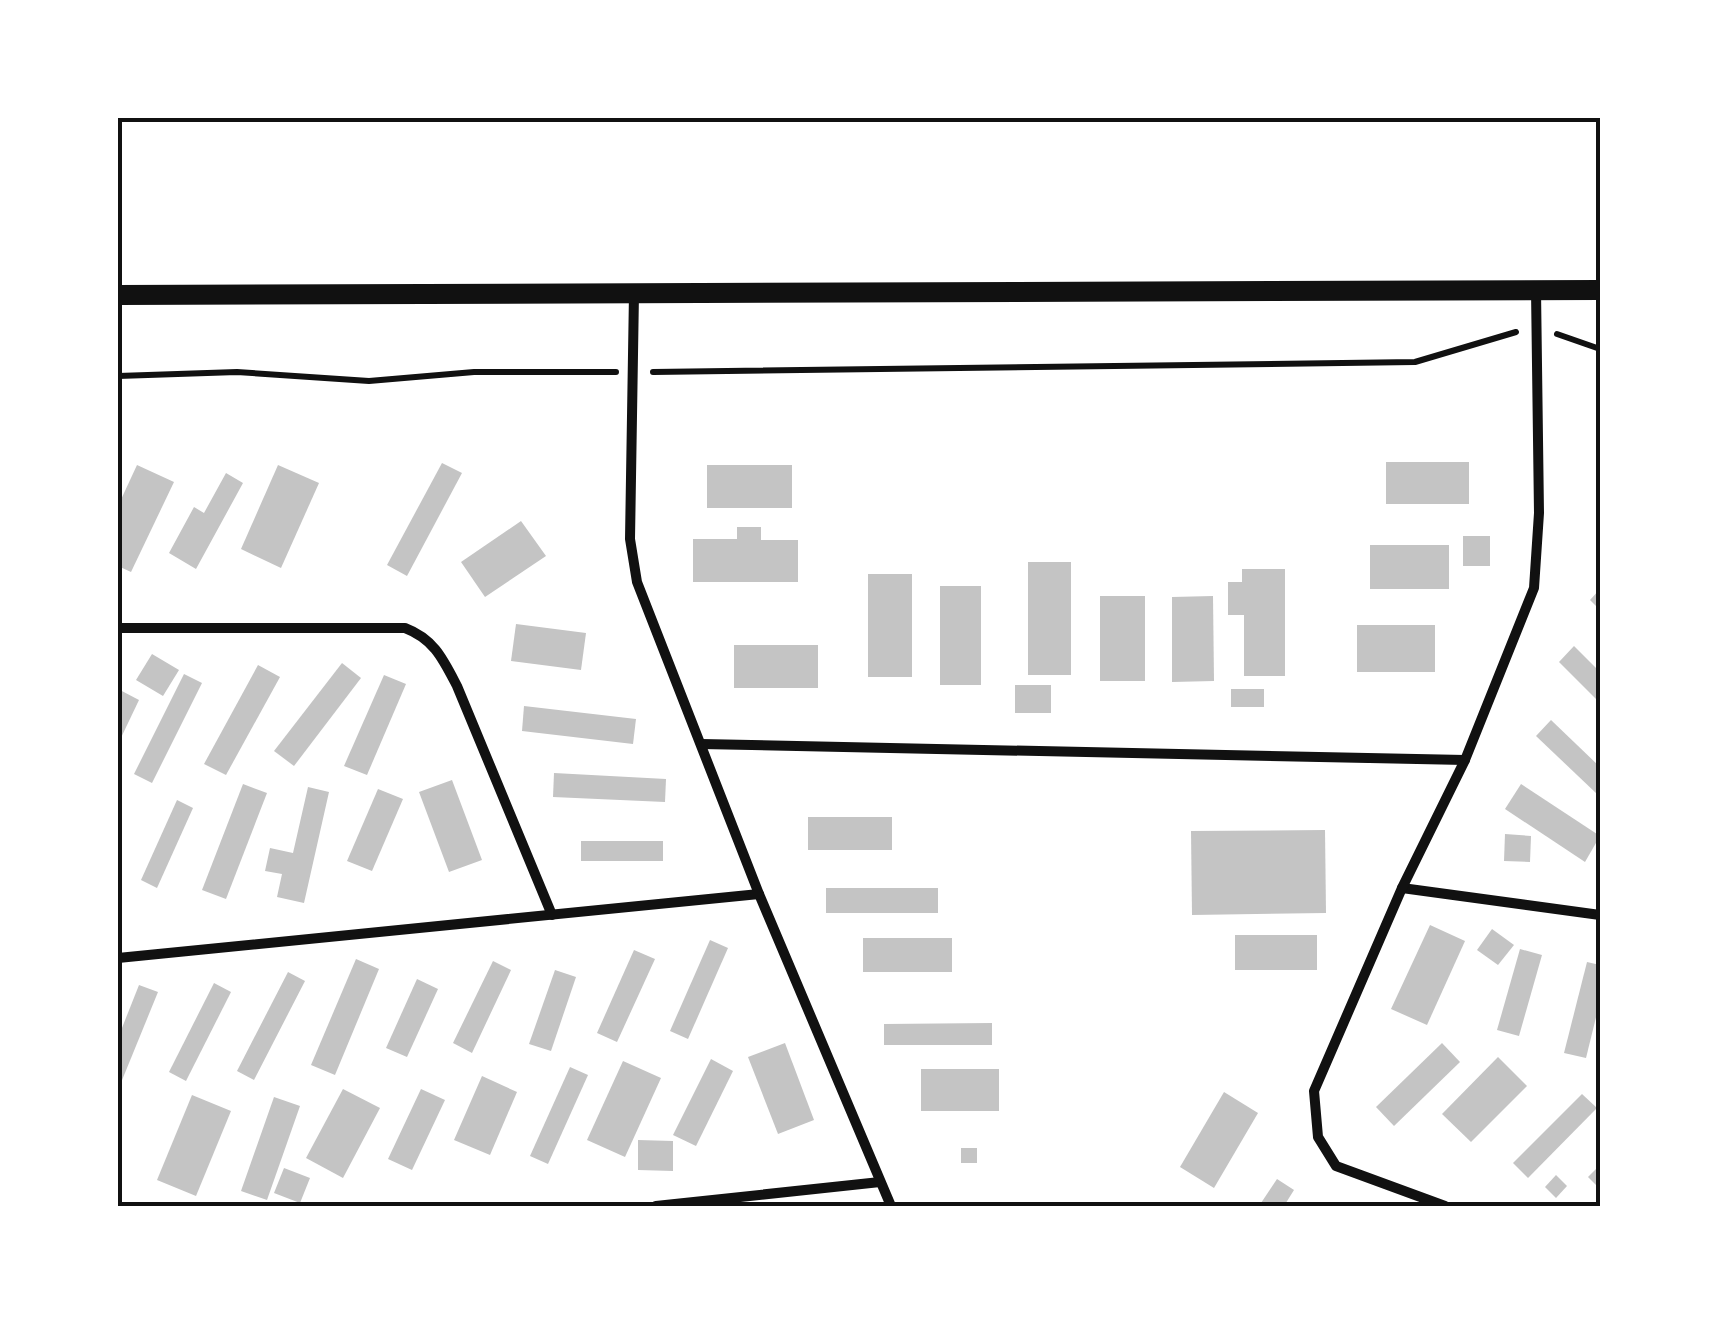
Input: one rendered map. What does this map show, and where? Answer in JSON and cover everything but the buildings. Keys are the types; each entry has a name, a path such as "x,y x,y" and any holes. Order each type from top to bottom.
{"main road":[{"path":"118,295 1600,290"}],"street":[{"path":"1445,1206 1336,1166 1318,1137 1313,1111 1317,1078 1402,888 1465,760 1534,588 1539,513 1536,290"},
{"path":"634,293 630,539 636,582 759,894 891,1206"},
{"path":"118,628 404,628 422,634 442,655 552,915"},
{"path":"701,744 1465,760"},
{"path":"1402,888 1600,914"},
{"path":"118,958 759,894"},
{"path":"656,1206 880,1182"}],"path":[{"path":"118,376 237,372 368,382 474,372 1416,362 1536,326 1600,349"}]}
